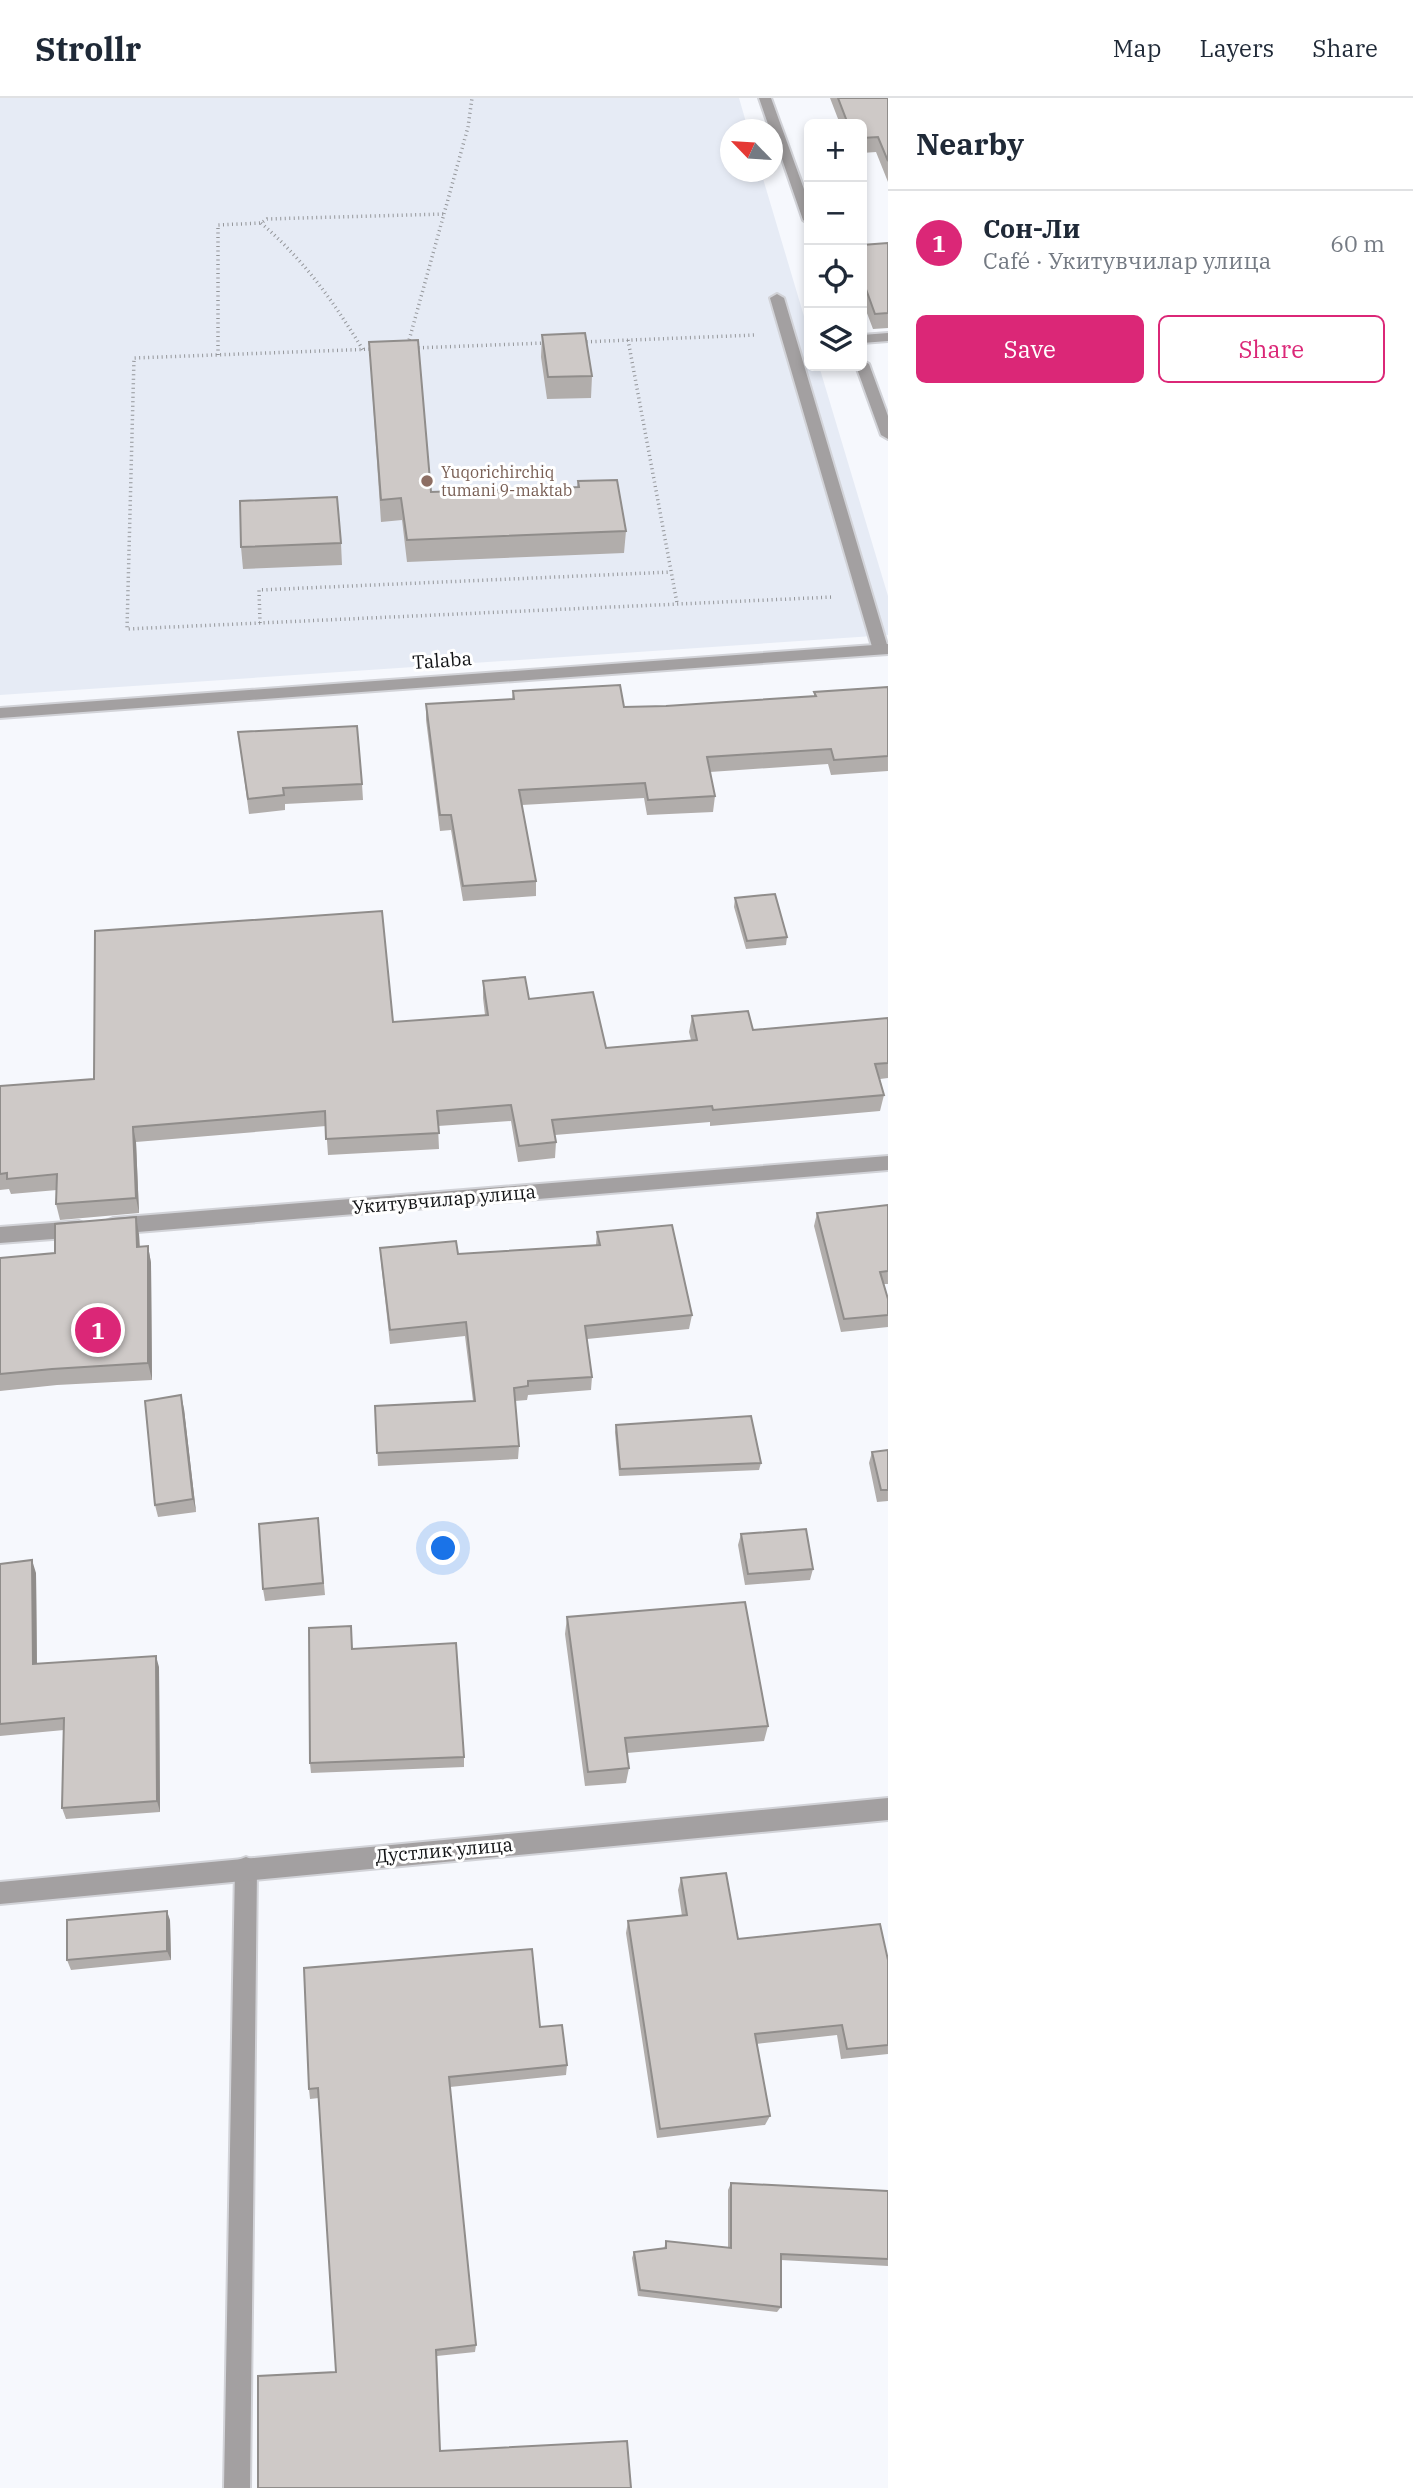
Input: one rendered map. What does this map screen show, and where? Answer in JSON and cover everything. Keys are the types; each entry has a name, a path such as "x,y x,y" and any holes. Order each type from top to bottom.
{"street":[{"path":"765,98 804,206"},
{"path":"777,298 865,596 884,650"},
{"path":"867,339 888,337"},
{"path":"865,371 888,435"},
{"name":"Talaba","path":"0,713 884,650"},
{"name":"Укитувчилар улица","path":"0,1235 888,1163"},
{"name":"Дустлик улица","path":"0,1892 888,1808"},
{"path":"237,2488 246,1868"}],"path":[{"path":"472,98 468,127 407,348 545,343"},
{"path":"219,355 218,225 261,223 267,219 444,214"},
{"path":"261,223 292,248 328,291 363,350"},
{"path":"572,342 787,334"},
{"path":"628,340 677,603"},
{"path":"385,349 134,358 127,629 865,596"},
{"path":"260,623 259,590 671,572"}],"shaded area":[{"name":"Yuqorichirchiq tumani 9-maktab","path":"0,98 739,98 745,119 720,119 720,182 764,182 804,316 804,371 820,371 888,596 888,635 0,695"}],"building":[{"path":"838,98 888,98 888,161 878,137 867,138 867,119 846,119"},
{"path":"888,243 888,313 875,314 867,292 867,245"},
{"path":"585,333 592,376 548,377 542,335"},
{"path":"418,340 431,492 579,487 578,481 617,480 626,531 407,540 401,498 381,500 369,342"},
{"path":"337,497 341,543 241,547 240,501"},
{"path":"620,685 624,707 816,696 814,692 888,687 888,756 834,760 831,749 707,757 715,796 648,800 645,783 519,790 536,881 463,886 451,815 440,815 426,704 514,699 513,691"},
{"path":"357,726 362,784 283,788 284,795 248,799 238,732"},
{"path":"775,894 787,937 747,941 735,898"},
{"path":"382,911 393,1022 488,1015 483,981 525,977 529,999 593,992 606,1048 697,1040 692,1016 748,1011 753,1030 888,1018 888,1063 875,1064 884,1095 713,1110 712,1106 552,1120 556,1142 519,1146 511,1105 437,1111 439,1133 326,1139 325,1111 133,1127 136,1198 56,1204 57,1174 7,1179 7,1173 0,1174 0,1086 94,1079 95,931"},
{"path":"888,1205 888,1271 880,1272 888,1299 888,1315 844,1319 817,1213"},
{"path":"136,1217 137,1247 148,1246 148,1363 0,1374 0,1258 55,1253 55,1224"},
{"path":"672,1225 692,1315 585,1326 592,1377 528,1381 528,1386 514,1388 519,1446 377,1453 375,1406 475,1401 466,1322 390,1330 380,1248 456,1241 458,1254 600,1245 597,1232"},
{"path":"181,1395 193,1499 155,1505 145,1401"},
{"path":"751,1416 761,1463 620,1469 616,1425"},
{"path":"888,1450 888,1490 881,1490 872,1452"},
{"path":"318,1518 323,1583 263,1589 259,1524"},
{"path":"806,1529 813,1569 748,1574 741,1534"},
{"path":"32,1560 33,1664 156,1656 157,1801 62,1808 64,1718 0,1724 0,1564"},
{"path":"745,1602 768,1726 625,1738 629,1768 588,1772 567,1617"},
{"path":"351,1626 352,1649 456,1643 464,1757 310,1763 309,1628"},
{"path":"726,1873 738,1939 880,1924 888,1960 888,2045 847,2049 842,2025 755,2034 770,2116 660,2129 628,1921 687,1915 681,1878"},
{"path":"167,1911 167,1951 67,1960 67,1920"},
{"path":"532,1949 540,2027 562,2025 567,2065 449,2077 476,2345 436,2350 440,2451 627,2441 631,2488 258,2488 258,2376 336,2372 318,2088 309,2089 304,1968"},
{"path":"731,2183 888,2191 888,2259 781,2254 781,2307 640,2290 634,2252 666,2248 666,2241 731,2248"}],"place":[{"name":"Yuqorichirchiq tumani 9-maktab","path":"427,481"},
{"name":"Сон-Ли","path":"98,1330"}]}
